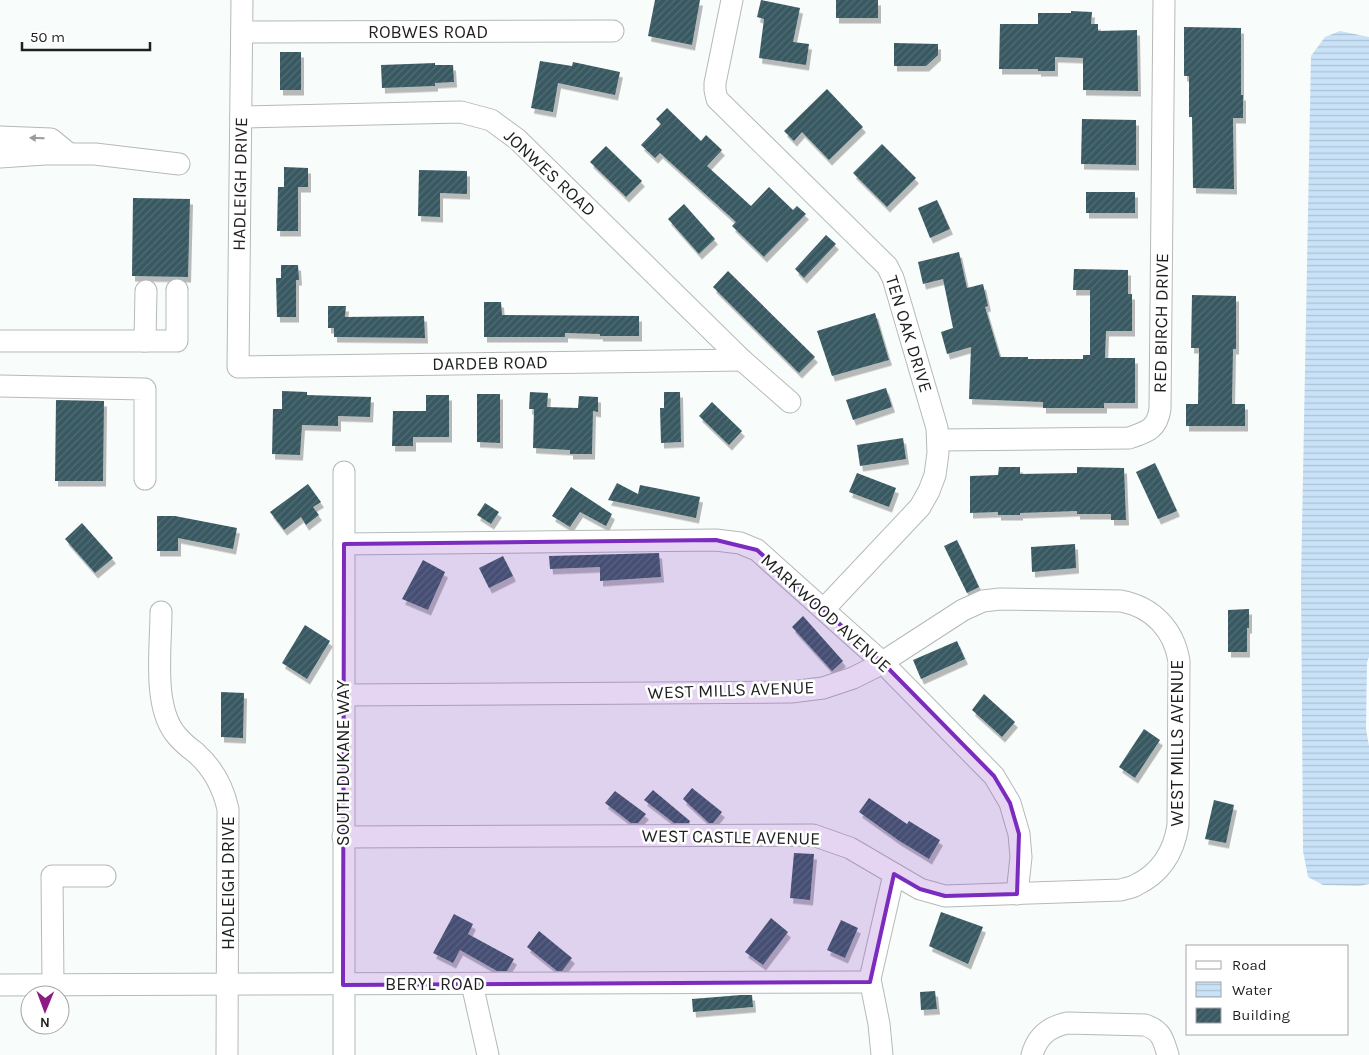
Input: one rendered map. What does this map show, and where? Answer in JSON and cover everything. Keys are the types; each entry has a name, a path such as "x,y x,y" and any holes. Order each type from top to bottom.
{"street":[{"name":"HADLEIGH DRIVE","path":"238,367 242,0"},
{"name":"TEN OAK DRIVE","path":"732,0 715,82 717,99 887,266 893,278 936,422 938,461 935,475 920,507 824,609"},
{"name":"RED BIRCH DRIVE","path":"938,440 1129,438 1147,432 1158,420 1160,409 1164,0"},
{"name":"ROBWES ROAD","path":"242,32 613,31"},
{"name":"JONWES ROAD","path":"241,118 461,112 491,120 517,139 742,360 790,402"},
{"path":"0,137 51,139 68,153"},
{"path":"0,157 68,153 94,154 179,164"},
{"path":"145,341 146,290"},
{"path":"0,341 177,341 177,290"},
{"name":"DARDEB ROAD","path":"238,367 742,360"},
{"path":"0,386 145,389 144,479"},
{"name":"SOUTH DUKANE WAY","path":"344,472 344,1055"},
{"name":"MARKWOOD AVENUE","path":"344,544 728,540 757,550 882,662 989,770 1003,789 1010,803 1019,834 1021,857 1017,894"},
{"name":"WEST MILLS AVENUE","path":"343,694 791,692 823,688 861,675 963,610 989,600 1121,601 1137,605 1151,613 1163,624 1172,638 1180,661 1178,825 1174,844 1165,862 1149,878 1133,887"},
{"name":"HADLEIGH DRIVE","path":"161,612 161,692 165,714 175,734 211,769 222,788 228,809 227,1055"},
{"name":"WEST CASTLE AVENUE","path":"343,837 813,835 838,842 850,848 920,889 945,896 1110,891 1133,887"},
{"path":"882,1055 870,982 894,874"},
{"path":"53,985 52,876 105,876"},
{"name":"BERYL ROAD","path":"53,985 870,982"},
{"path":"472,984 488,1055"},
{"name":"BERYL ROAD","path":"0,985 20,985"},
{"path":"1032,1055 1044,1033 1057,1025 1067,1023 1145,1025 1153,1027 1162,1036 1168,1055"}],"highlighted area":[{"path":"716,540 757,550 882,662 994,776 1010,803 1019,834 1017,894 945,896 920,889 894,874 870,982 343,985 344,544"}],"water":[{"path":"1340,31 1369,37 1369,657 1367,662 1366,729 1369,746 1369,884 1360,886 1323,885 1308,877 1303,851 1301,580 1311,56 1325,37"}],"building":[{"path":"655,0 700,0 692,45 648,36"},
{"path":"761,0 800,8 793,42 809,44 806,65 759,58 764,19 757,17"},
{"path":"836,0 878,0 878,18 836,18"},
{"path":"1071,11 1092,12 1091,24 1098,24 1098,31 1137,30 1138,91 1083,90 1083,58 1055,57 1055,71 999,69 1000,24 1038,24 1038,13 1071,13"},
{"path":"1184,27 1241,28 1243,118 1233,118 1234,189 1193,188 1192,117 1189,117 1189,76 1184,76"},
{"path":"894,43 938,44 938,55 926,66 894,66"},
{"path":"280,52 301,52 301,90 280,90"},
{"path":"540,61 572,66 573,62 620,72 615,95 558,83 553,112 531,108"},
{"path":"435,63 435,65 453,65 454,82 435,83 435,86 382,88 381,65"},
{"path":"827,89 863,127 829,160 802,132 794,141 784,131"},
{"path":"667,108 701,141 706,135 722,150 707,166 751,206 769,187 793,210 797,206 806,214 764,257 732,226 736,222 660,153 655,158 641,145 661,124 656,119"},
{"path":"1082,119 1136,120 1136,165 1081,164"},
{"path":"882,144 916,178 887,207 853,173"},
{"path":"606,146 642,181 626,197 590,162"},
{"path":"284,167 308,168 308,187 298,187 298,231 277,231 278,187 284,187"},
{"path":"419,170 467,171 467,194 440,193 440,217 418,216"},
{"path":"1086,192 1135,192 1135,213 1086,213"},
{"path":"133,198 190,199 188,277 132,276"},
{"path":"937,200 950,229 930,238 918,208"},
{"path":"684,204 715,239 699,254 668,219"},
{"path":"826,235 836,244 804,278 795,269"},
{"path":"959,252 967,288 983,284 988,306 985,307 1000,357 1083,359 1083,355 1090,355 1090,290 1073,290 1074,269 1128,270 1128,294 1132,294 1132,331 1106,331 1105,358 1135,358 1135,403 1104,403 1104,408 1043,408 1043,402 969,399 971,347 947,354 941,332 953,328 943,279 923,284 918,262"},
{"path":"281,265 298,265 299,280 296,280 296,317 277,317 276,278 281,278"},
{"path":"728,271 815,357 799,373 713,287"},
{"path":"1192,295 1236,296 1236,349 1233,349 1232,404 1245,404 1245,426 1186,426 1186,404 1198,404 1199,348 1191,348"},
{"path":"484,302 501,302 502,315 639,316 639,336 600,336 600,334 565,333 565,337 484,337"},
{"path":"328,306 346,306 345,317 424,316 425,338 334,337 334,328 328,328"},
{"path":"875,313 889,360 832,376 817,331"},
{"path":"886,388 892,407 853,420 846,400"},
{"path":"282,391 307,392 307,395 371,397 370,417 338,416 338,426 302,425 300,455 272,454 273,409 282,409"},
{"path":"530,392 548,393 547,407 578,408 579,396 598,397 598,412 593,411 592,454 570,454 570,450 533,448 534,409 529,409"},
{"path":"664,392 680,392 681,442 661,443 660,408 664,408"},
{"path":"477,394 500,394 500,443 477,442"},
{"path":"426,395 449,395 449,437 413,437 413,446 392,446 393,411 426,411"},
{"path":"56,400 104,401 103,481 55,481"},
{"path":"712,402 742,431 729,445 699,416"},
{"path":"903,438 906,459 860,466 857,445"},
{"path":"1155,463 1177,511 1158,519 1136,472"},
{"path":"999,467 1020,467 1020,474 1077,473 1077,467 1124,468 1126,520 1111,520 1111,514 1077,514 1077,511 1020,513 1020,515 998,515 998,512 970,513 970,476 998,475"},
{"path":"857,473 896,488 889,507 849,492"},
{"path":"617,483 638,494 640,485 700,497 696,518 608,500"},
{"path":"308,484 321,502 313,507 319,515 306,525 301,517 284,530 270,512"},
{"path":"571,487 612,514 606,526 580,512 570,527 552,516"},
{"path":"485,503 499,512 491,524 477,515"},
{"path":"157,516 175,516 237,528 233,549 178,538 178,551 157,551"},
{"path":"82,523 113,558 95,573 65,539"},
{"path":"957,540 979,587 967,593 944,546"},
{"path":"1075,544 1076,568 1032,572 1031,547"},
{"path":"659,553 661,577 600,581 600,567 550,569 549,556"},
{"path":"503,556 513,576 489,588 479,568"},
{"path":"423,560 445,572 428,610 402,599"},
{"path":"1249,609 1247,652 1228,652 1228,610"},
{"path":"803,616 843,661 832,671 792,627"},
{"path":"305,625 330,641 307,679 282,663"},
{"path":"957,641 965,659 921,679 913,660"},
{"path":"221,692 244,693 243,738 221,737"},
{"path":"984,694 1015,722 1002,737 972,710"},
{"path":"1144,729 1160,740 1135,778 1119,767"},
{"path":"692,788 722,812 713,823 709,823 683,799"},
{"path":"653,790 690,821 689,823 674,823 644,800"},
{"path":"615,791 646,814 638,823 631,823 605,803"},
{"path":"869,798 907,824 909,821 940,840 929,859 898,840 859,812"},
{"path":"1214,800 1234,805 1226,843 1205,839"},
{"path":"794,853 814,854 810,900 790,898"},
{"path":"941,912 983,927 968,964 929,946"},
{"path":"454,914 473,924 468,934 514,959 507,971 497,971 460,950 453,963 433,953"},
{"path":"771,918 788,932 763,965 745,952"},
{"path":"841,920 858,928 845,958 827,950"},
{"path":"539,931 572,958 562,971 557,971 527,947"},
{"path":"935,991 937,1009 921,1010 920,992"},
{"path":"752,995 753,1007 693,1012 692,999"}]}
